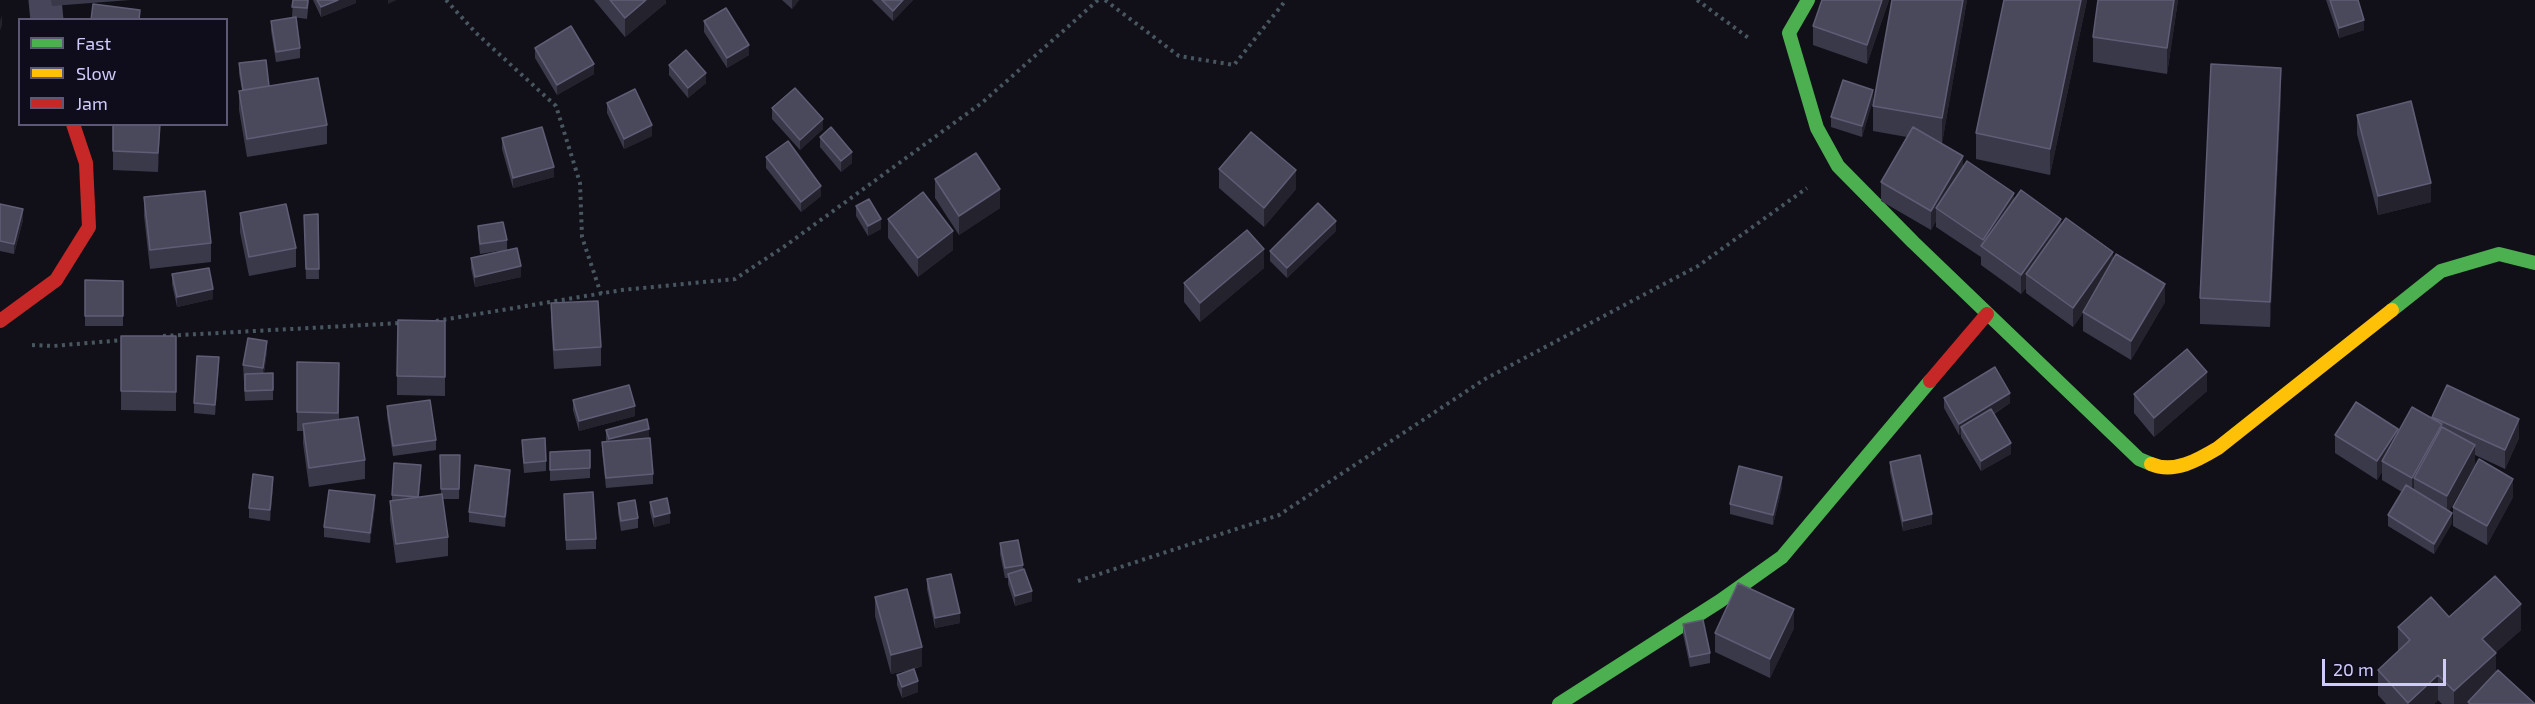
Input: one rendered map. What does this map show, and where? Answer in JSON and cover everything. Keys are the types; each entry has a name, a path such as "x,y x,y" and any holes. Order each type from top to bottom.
{"street":[{"path":"45,0 47,18"},
{"path":"1808,0 1789,33 1817,128 1838,166 1987,314 2139,459 2162,469 2192,463 2218,448 2441,271 2499,254 2535,263"},
{"path":"0,321 56,280 89,227 86,163 74,126"},
{"path":"1559,704 1720,601 1782,557 1987,314"}],"path":[{"path":"446,0 476,33 556,106 580,183 582,237 601,294"},
{"path":"430,321 601,294 735,279 785,246 983,102 1098,0"},
{"path":"1105,0 1179,56 1234,65 1286,0"},
{"path":"1078,581 1279,515 1485,379 1698,266 1838,166"},
{"path":"158,337 406,322"},
{"path":"21,345 53,346 135,339"}],"building":[{"path":"293,0 308,0 307,8 292,7"},
{"path":"317,0 338,0 321,7"},
{"path":"610,0 646,0 625,18"},
{"path":"882,0 903,0 893,11"},
{"path":"1822,0 1882,0 1867,45 1813,26"},
{"path":"1892,0 1963,0 1942,118 1873,106"},
{"path":"2004,0 2081,0 2050,149 1976,133"},
{"path":"2098,0 2174,0 2167,48 2093,37"},
{"path":"2330,0 2358,0 2364,20 2339,28"},
{"path":"93,4 140,10 139,18 91,18"},
{"path":"726,8 749,45 727,58 704,21"},
{"path":"296,17 300,48 276,52 271,21"},
{"path":"571,26 594,64 557,85 535,48"},
{"path":"686,50 706,73 688,88 669,65"},
{"path":"266,60 269,86 243,90 239,63"},
{"path":"2211,64 2281,68 2270,302 2200,298"},
{"path":"318,78 327,125 247,139 239,91"},
{"path":"1843,80 1873,90 1862,126 1831,117"},
{"path":"795,88 823,119 800,140 772,108"},
{"path":"635,89 652,125 624,139 607,103"},
{"path":"2411,101 2431,183 2378,196 2357,115"},
{"path":"113,126 160,126 158,153 113,151"},
{"path":"542,127 554,167 513,178 502,138"},
{"path":"831,127 852,152 841,161 820,137"},
{"path":"1913,127 1963,156 1931,211 1881,182"},
{"path":"1251,132 1296,170 1264,208 1219,169"},
{"path":"788,141 821,186 801,202 766,157"},
{"path":"976,153 1000,189 959,216 935,179"},
{"path":"1967,161 2014,193 1983,240 1936,208"},
{"path":"2021,190 2061,219 2021,275 1981,246"},
{"path":"205,191 211,243 150,250 144,197"},
{"path":"923,192 953,231 918,258 888,219"},
{"path":"869,199 881,219 868,226 856,206"},
{"path":"1318,203 1336,221 1287,268 1270,251"},
{"path":"0,204 23,209 14,244 0,241"},
{"path":"286,204 296,248 249,257 240,213"},
{"path":"318,214 319,269 306,269 304,215"},
{"path":"2066,218 2113,252 2073,308 2026,274"},
{"path":"503,222 507,240 480,244 478,226"},
{"path":"1247,230 1264,249 1200,303 1184,283"},
{"path":"517,248 521,266 475,277 471,258"},
{"path":"2116,254 2165,284 2131,341 2083,312"},
{"path":"209,268 213,289 177,297 172,274"},
{"path":"85,280 123,281 123,316 85,316"},
{"path":"598,301 601,347 554,350 551,303"},
{"path":"398,320 445,321 445,377 397,376"},
{"path":"121,336 176,336 176,392 121,391"},
{"path":"248,338 267,341 263,368 243,365"},
{"path":"2187,349 2207,372 2154,418 2134,394"},
{"path":"197,356 219,357 215,405 194,403"},
{"path":"297,362 339,363 338,413 297,412"},
{"path":"1995,367 2010,393 1959,424 1944,398"},
{"path":"273,373 273,390 245,391 245,374"},
{"path":"629,385 635,406 579,421 573,400"},
{"path":"2447,385 2519,419 2505,450 2432,417"},
{"path":"430,400 436,440 393,446 387,406"},
{"path":"2356,402 2398,429 2377,461 2335,435"},
{"path":"2412,407 2442,424 2412,478 2382,461"},
{"path":"1991,409 2011,443 1981,461 1961,427"},
{"path":"358,417 365,460 309,468 303,424"},
{"path":"647,419 649,429 609,439 606,430"},
{"path":"2442,427 2475,445 2447,496 2414,478"},
{"path":"545,438 546,461 524,463 522,440"},
{"path":"650,438 653,474 606,478 602,442"},
{"path":"590,450 590,468 550,470 550,452"},
{"path":"440,455 460,455 459,489 441,489"},
{"path":"1920,455 1932,514 1903,521 1890,462"},
{"path":"2479,459 2513,479 2487,526 2453,507"},
{"path":"394,463 421,465 418,497 392,495"},
{"path":"475,465 510,470 505,517 469,512"},
{"path":"1739,466 1782,477 1773,515 1730,504"},
{"path":"253,474 273,477 270,510 249,508"},
{"path":"2406,485 2452,513 2434,544 2388,515"},
{"path":"329,490 375,495 370,533 324,527"},
{"path":"593,492 596,539 566,540 564,494"},
{"path":"442,494 448,537 396,544 390,501"},
{"path":"667,498 670,513 654,517 650,502"},
{"path":"635,500 638,518 621,521 618,503"},
{"path":"1018,540 1023,565 1005,568 1000,543"},
{"path":"1024,569 1032,591 1015,596 1008,574"},
{"path":"951,574 960,613 935,618 927,579"},
{"path":"2495,576 2521,604 2482,639 2496,653 2454,691 2438,675 2408,703 2378,670 2410,640 2398,627 2431,597 2449,617"},
{"path":"1738,583 1794,609 1770,659 1715,633"},
{"path":"907,589 922,647 891,655 875,597"},
{"path":"1703,620 1710,653 1690,657 1683,624"},
{"path":"914,669 918,681 902,687 897,675"},
{"path":"2498,670 2535,704 2471,704 2468,702"}],"traffic: fast":[{"path":"1808,0 1789,33 1817,128 1838,166 1913,242 2139,459 2151,464"},
{"path":"2392,310 2441,271 2499,254 2535,263"},
{"path":"1559,704 1720,601 1782,557 1930,381"}],"traffic: slow":[{"path":"2151,464 2160,467 2186,464 2218,448 2392,310"}],"traffic: jam":[{"path":"0,321 56,280 89,227 86,163 74,126"},
{"path":"1930,381 1987,314"}]}
